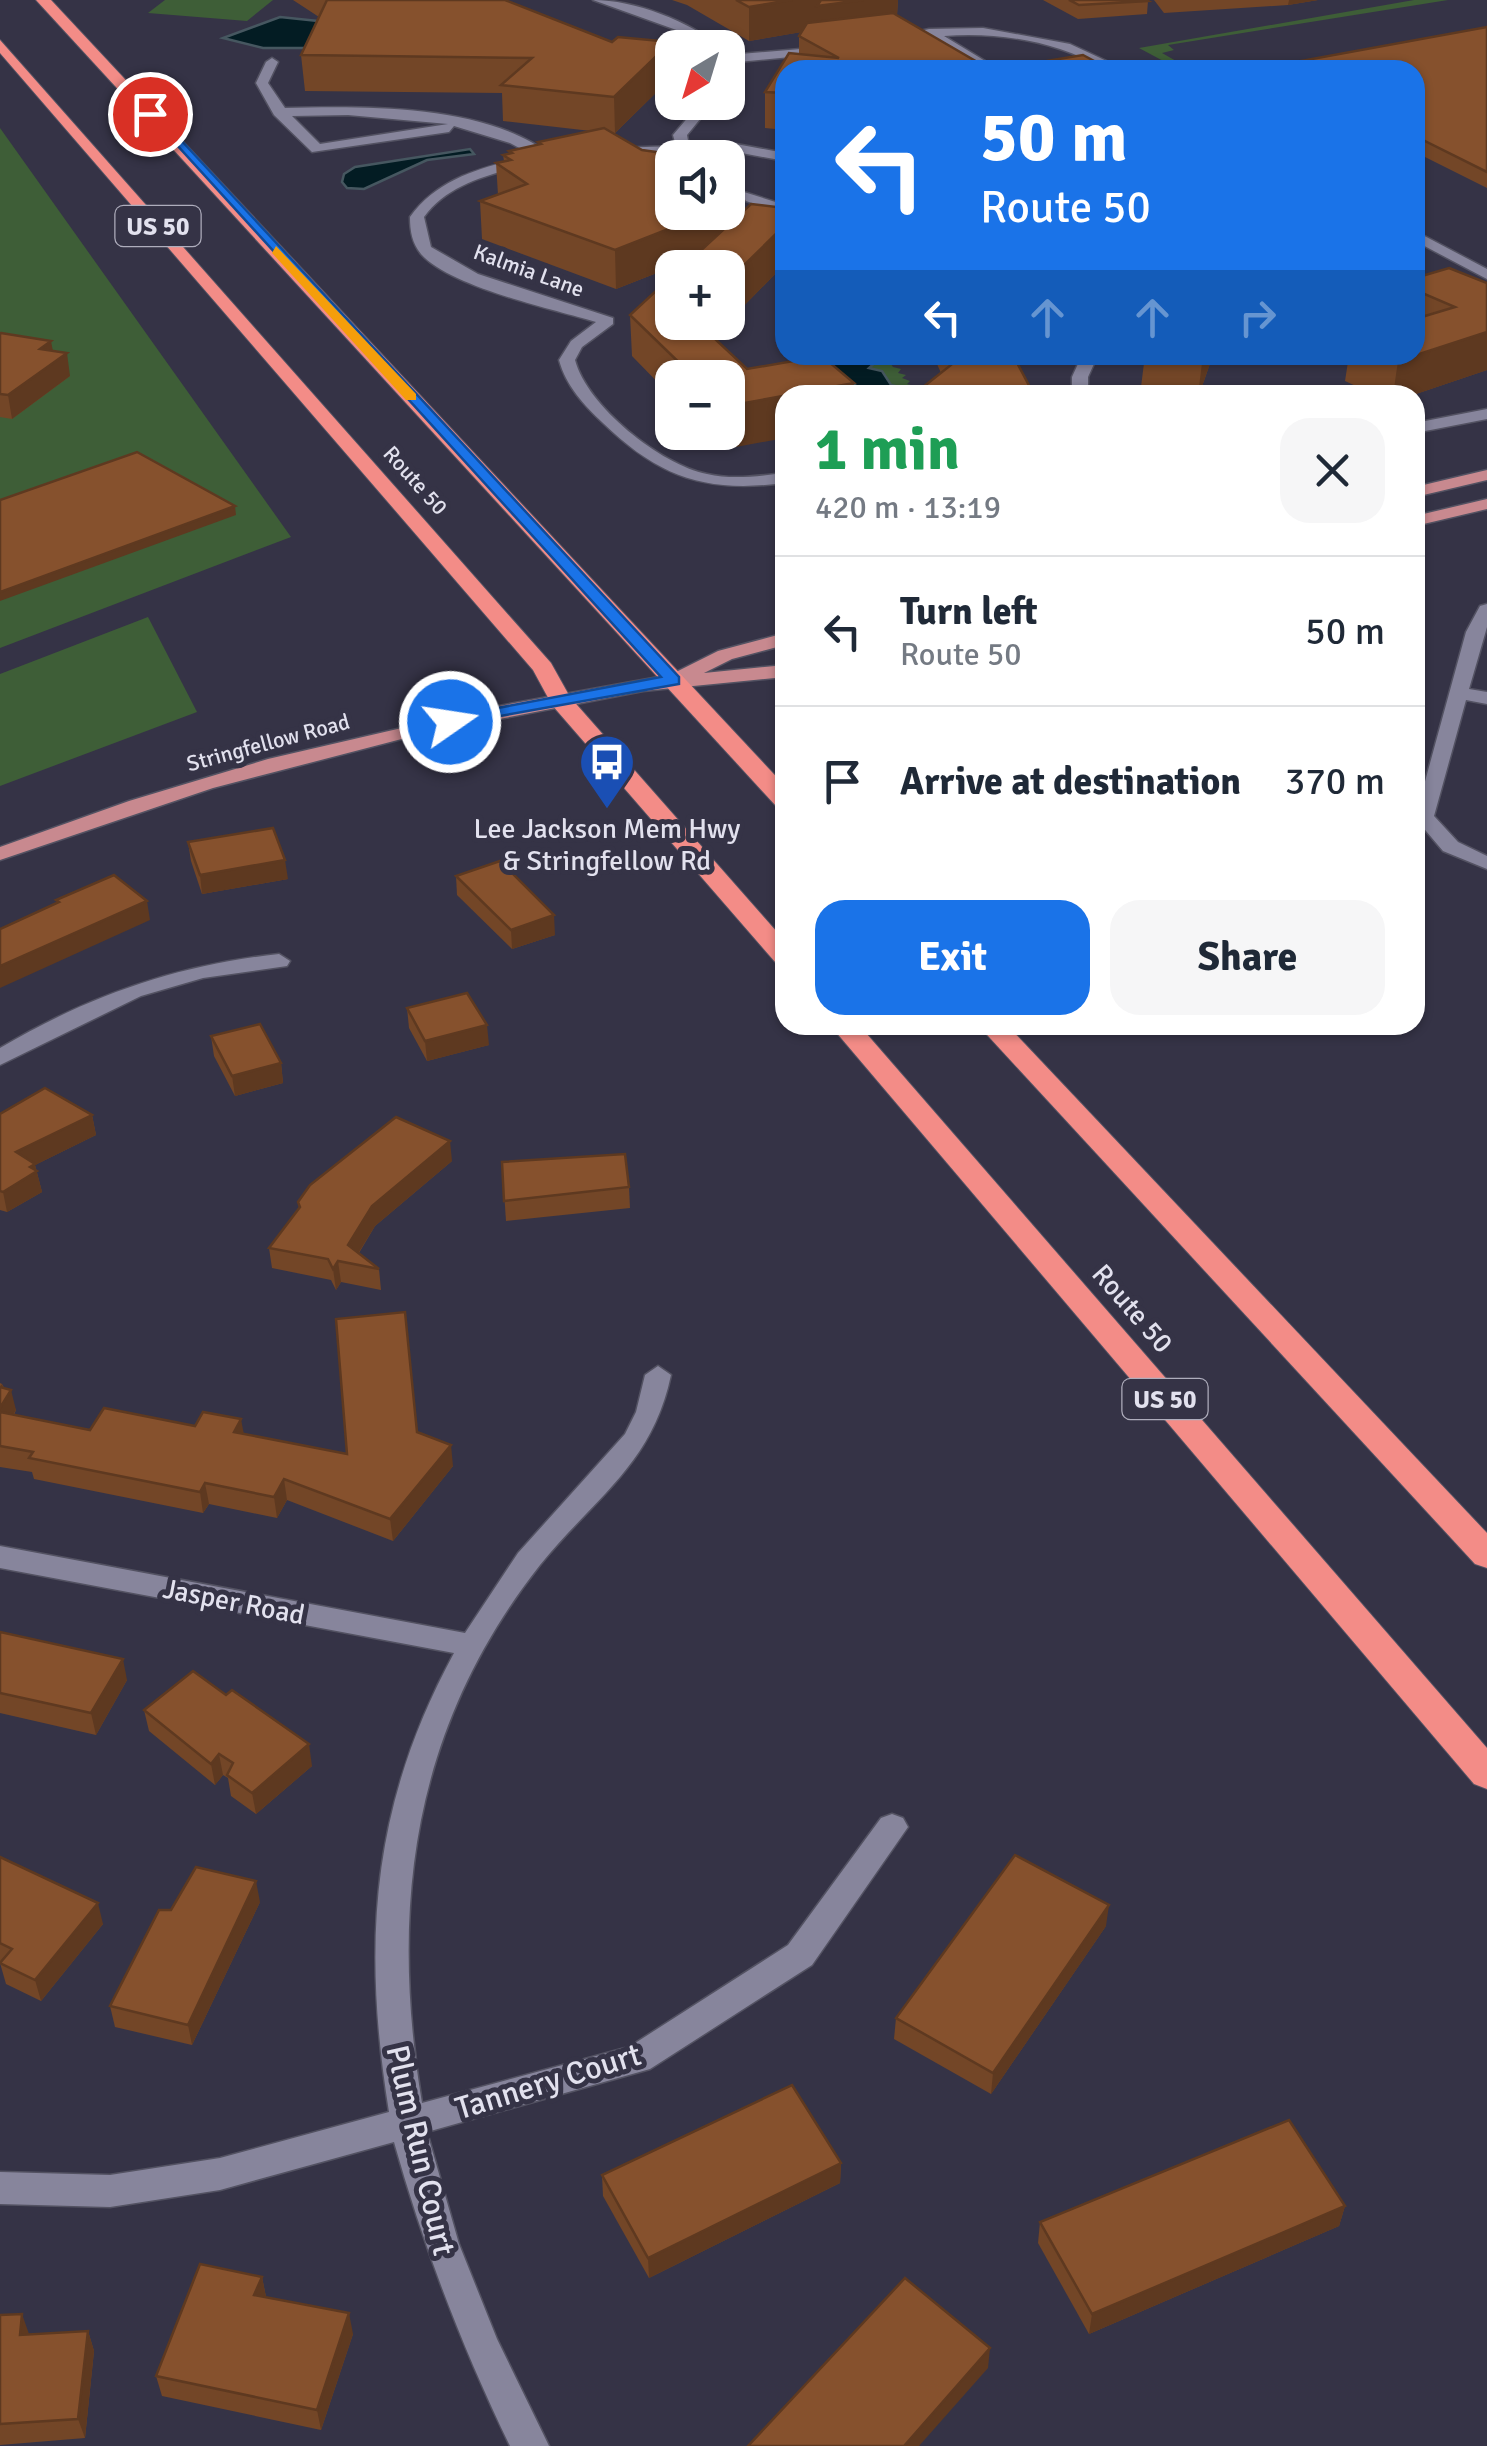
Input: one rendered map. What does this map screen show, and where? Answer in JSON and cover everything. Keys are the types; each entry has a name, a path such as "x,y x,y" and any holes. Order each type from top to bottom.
{"highway":[{"name":"Route 50","path":"43,0 775,790"},
{"name":"Route 50","path":"0,44 543,668 560,700 775,946"},
{"name":"Route 50","path":"853,1035 1487,1774"},
{"path":"1001,1035 1487,1555"}],"main road":[{"path":"1425,490 1487,475"},
{"path":"1425,519 1487,504"},
{"name":"Stringfellow Road","path":"673,680 726,655 775,642"},
{"name":"Stringfellow Road","path":"0,854 91,820 298,758 560,700 673,680 751,679 775,673"}],"street":[{"path":"599,0 688,30"},
{"path":"884,40 929,34 1025,34 1057,40 1100,60"},
{"path":"929,34 976,60"},
{"path":"745,57 847,46"},
{"path":"272,62 262,82 279,112 318,148 468,125"},
{"path":"279,112 404,114 495,130 545,156"},
{"path":"745,150 775,155"},
{"path":"602,152 655,153"},
{"name":"Kalmia Lane","path":"562,154 476,176 432,198 417,217 420,243 434,258 468,273 608,322 576,344 567,360 569,371 610,420 659,464 718,482 775,479"},
{"path":"745,197 775,207"},
{"path":"1425,240 1487,274"},
{"path":"1425,426 1487,414"},
{"path":"1425,812 1475,632 1487,610"},
{"path":"1457,693 1487,698"},
{"path":"1425,817 1441,840 1466,858 1487,863"},
{"path":"0,1058 130,990 178,974 280,960"},
{"name":"Plum Run Court","path":"530,2446 502,2394 440,2249 407,2123 392,2026 388,1924 393,1864 413,1772 434,1712 468,1645 512,1579 626,1454 650,1413 658,1375"},
{"name":"Jasper Road","path":"0,1557 468,1645"},
{"name":"Tannery Court","path":"0,2188 110,2191 202,2176 638,2058 800,1955 892,1827"}],"green space":[{"path":"165,0 273,0 247,21 148,13"},
{"path":"1414,0 1448,0 1168,45 1174,50 1162,53 1174,60 1161,60 1139,48"},
{"path":"0,128 291,537 0,648"},
{"path":"821,365 892,365 901,369 898,373 906,375 902,378 911,385 840,385"},
{"path":"148,617 197,712 0,786 0,674"}],"water":[{"path":"280,17 337,23 310,48 263,48 223,38"},
{"path":"470,149 474,154 427,160 364,189 347,188 342,182 344,174 355,167"},
{"path":"827,365 872,365 869,368 882,371 891,385 853,385 826,372"}],"building":[{"path":"327,0 505,0 612,42 618,37 655,40 655,57 614,97 501,85 532,58 301,55"},
{"path":"736,0 792,0 749,7"},
{"path":"821,0 863,0 817,6"},
{"path":"1069,0 1146,0 1148,1 1079,5"},
{"path":"893,13 974,60 785,60 789,53 839,58 799,36 807,23"},
{"path":"1487,27 1487,172 1425,141 1425,60 1306,60"},
{"path":"1083,55 1092,60 1053,60"},
{"path":"775,76 775,92 765,92"},
{"path":"604,128 642,150 655,152 655,230 666,230 615,250 480,201 527,184 496,163 511,160 503,155 512,153 509,151 541,144 538,142"},
{"path":"751,204 775,207 775,235 745,264 745,250 701,250 723,230 745,230 745,210"},
{"path":"1449,268 1487,283 1487,332 1425,352 1425,316 1455,307 1425,294 1425,275"},
{"path":"655,292 655,339 630,315"},
{"path":"1,333 51,341 40,349 67,353 8,395 0,394"},
{"path":"656,340 716,340 737,360 676,360"},
{"path":"833,365 854,383 775,385 775,397 745,403 745,367"},
{"path":"951,365 1018,365 1029,385 926,385"},
{"path":"137,452 235,506 0,592 0,500"},
{"path":"273,828 285,860 200,875 188,842"},
{"path":"500,861 554,915 511,930 456,876"},
{"path":"114,875 147,901 0,966 0,929"},
{"path":"467,993 487,1025 425,1041 407,1008"},
{"path":"260,1024 281,1063 232,1076 211,1036"},
{"path":"45,1088 92,1115 16,1152 35,1164 30,1167 37,1171 0,1191 0,1114"},
{"path":"396,1117 450,1141 372,1206 348,1245 379,1269 338,1261 333,1269 328,1259 269,1248 300,1207 298,1202 310,1185"},
{"path":"625,1154 629,1187 504,1201 502,1162"},
{"path":"405,1312 417,1432 451,1445 390,1519 284,1479 274,1497 205,1483 200,1492 29,1458 33,1452 0,1446 0,1412 90,1430 104,1408 195,1426 203,1412 241,1419 234,1432 347,1454 336,1319"},
{"path":"0,1387 11,1390 0,1408"},
{"path":"0,1632 123,1659 91,1713 0,1693"},
{"path":"193,1671 226,1695 232,1690 309,1744 252,1793 227,1775 233,1763 219,1754 211,1764 144,1710"},
{"path":"1015,1855 1109,1905 993,2073 896,2018"},
{"path":"0,1857 98,1903 35,1980 0,1963 12,1949 0,1943"},
{"path":"196,1867 256,1881 188,2025 110,2006 159,1910 171,1910"},
{"path":"792,2085 841,2163 648,2258 602,2175"},
{"path":"1289,2120 1345,2206 1092,2314 1040,2222"},
{"path":"200,2264 262,2277 254,2295 349,2313 317,2410 156,2376"},
{"path":"905,2278 990,2348 904,2446 748,2446"},
{"path":"22,2314 20,2335 88,2331 78,2419 0,2424 0,2315"}],"slow traffic":[{"path":"276,250 411,397"}],"place":[{"name":"Lee Jackson Mem Hwy & Stringfellow Rd","path":"607,811"}],"route":[{"path":"150,114 673,680 450,722"}]}
